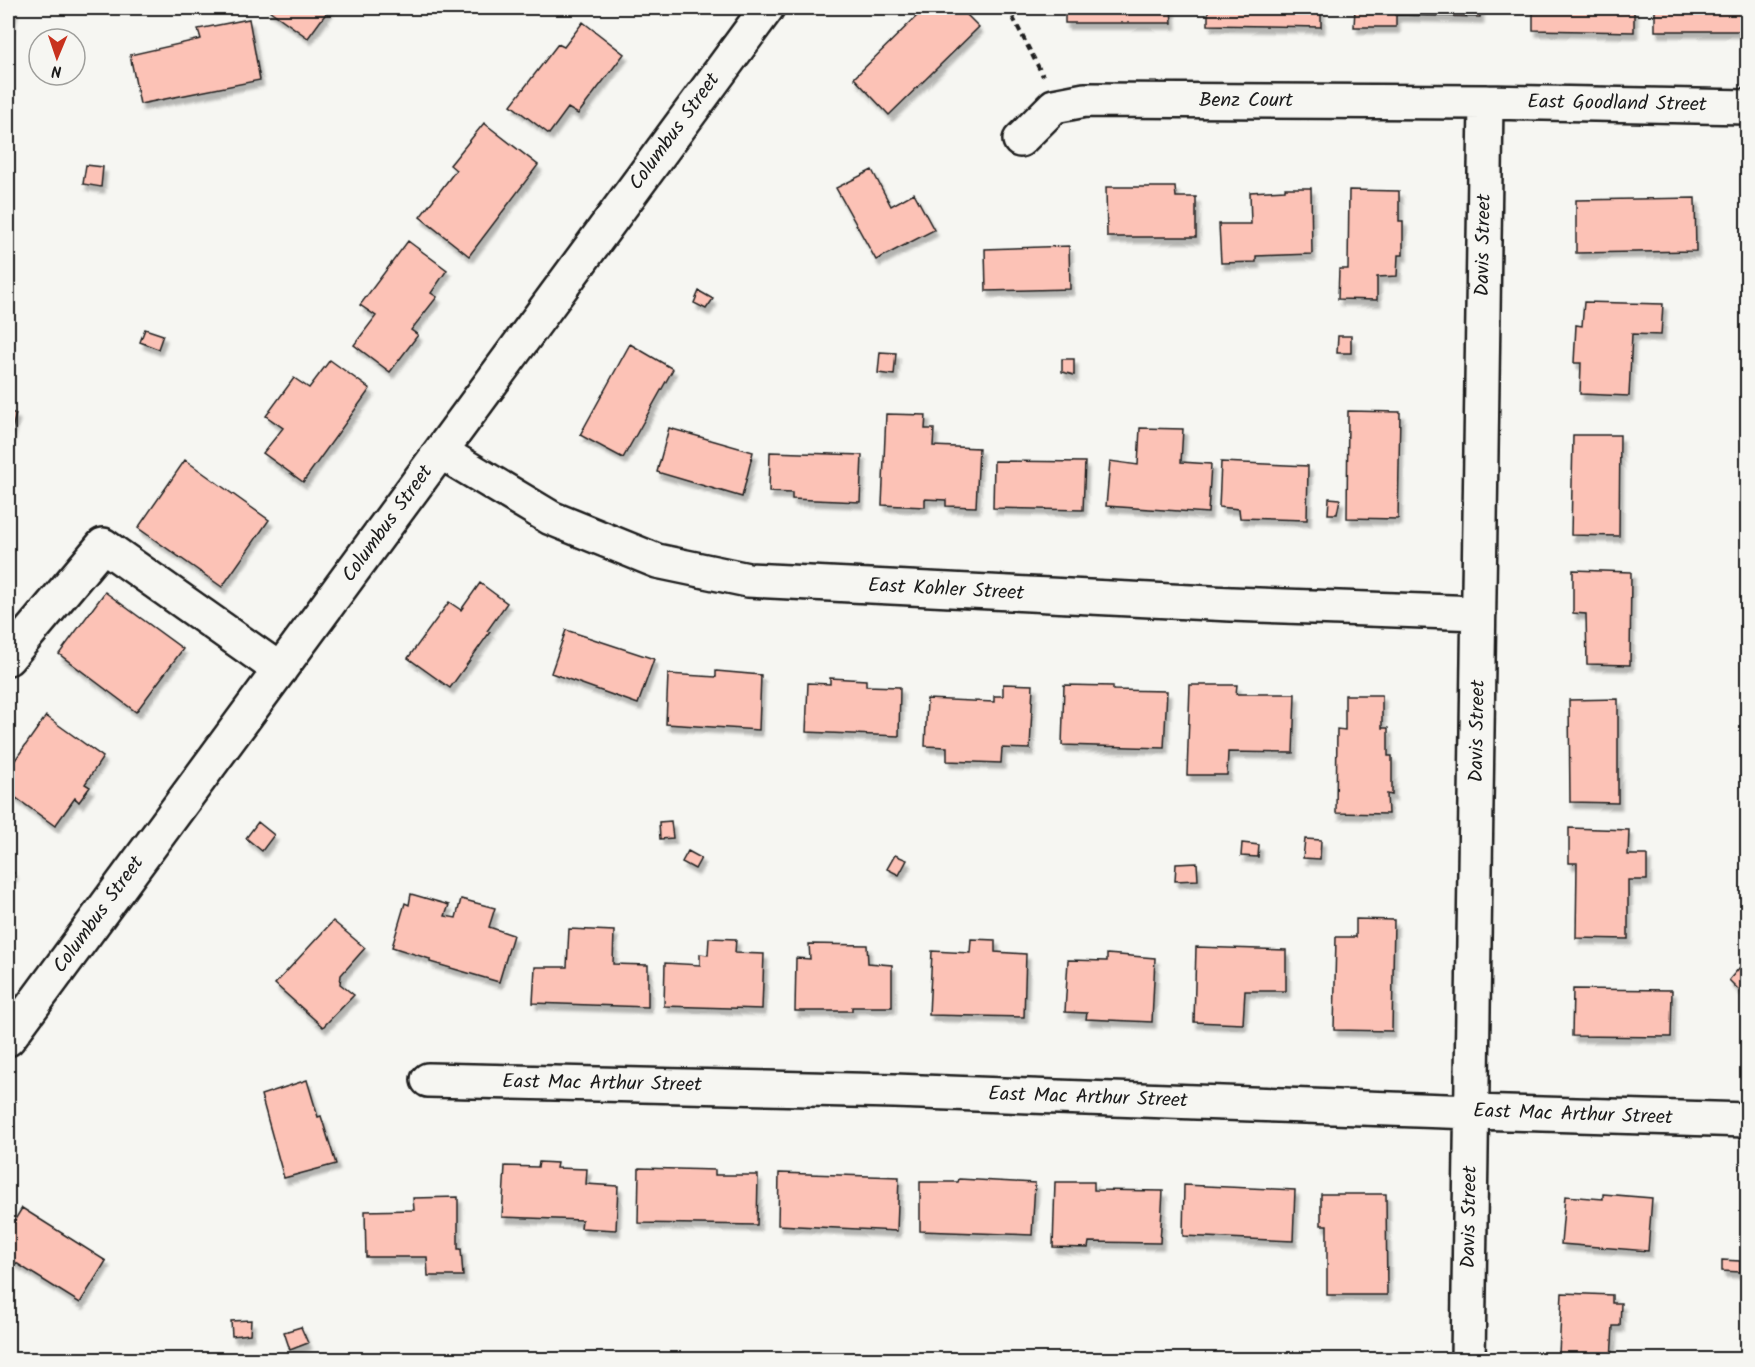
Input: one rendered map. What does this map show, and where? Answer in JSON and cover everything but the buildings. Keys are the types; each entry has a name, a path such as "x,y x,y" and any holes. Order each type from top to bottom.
{"street":[{"name":"Columbus Street","path":"8,1039 767,8"},
{"name":"Benz Court","path":"1054,106 1085,100 1486,102"},
{"name":"East Goodland Street","path":"1486,102 1748,107"},
{"name":"Davis Street","path":"1468,1359 1486,102"},
{"path":"1020,140 1054,106"},
{"name":"East Kohler Street","path":"441,452 551,518 657,561 748,580 1231,604 1479,613"},
{"path":"8,658 103,545 280,670"},
{"name":"East Mac Arthur Street","path":"428,1080 894,1091 1748,1120"}],"path":[{"path":"1008,8 1042,73 1054,106"}]}
